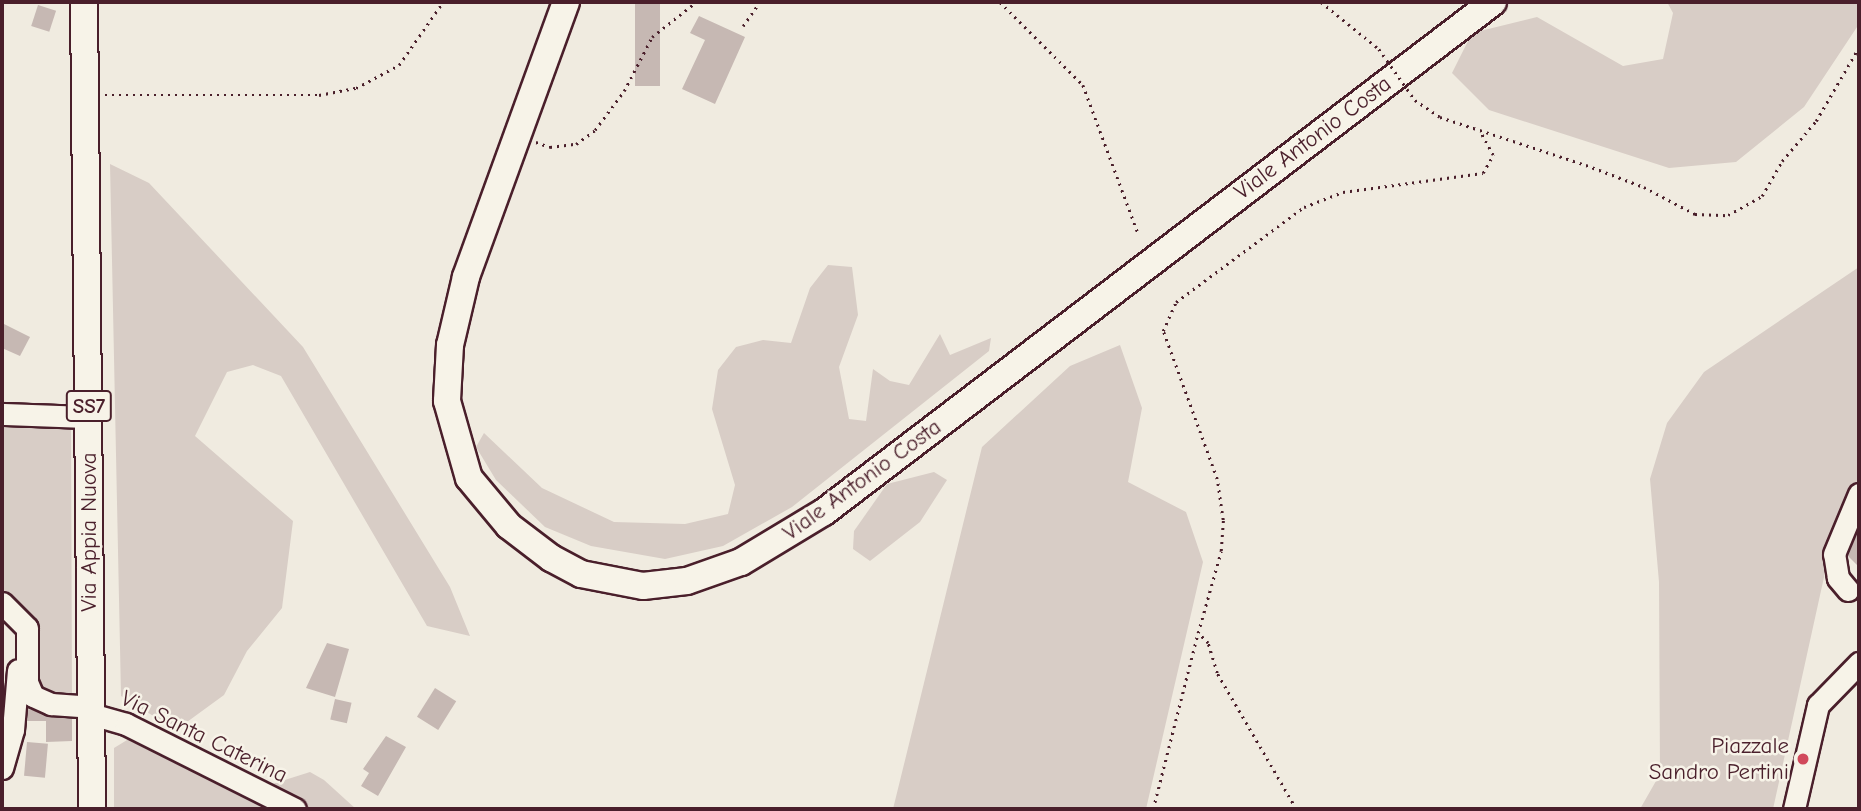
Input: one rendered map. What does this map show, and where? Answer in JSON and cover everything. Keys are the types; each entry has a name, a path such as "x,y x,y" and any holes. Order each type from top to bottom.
{"main road":[{"name":"Via Appia Nuova","path":"84,2 92,809"},
{"name":"Viale Antonio Costa","path":"566,2 471,261 451,336 446,393 458,451 469,478 492,509 551,558 610,582 673,584 741,562 824,512 1493,2"}],"street":[{"path":"2,414 89,416"},
{"path":"1848,590 1838,578 1835,554 1859,494"},
{"path":"2,603 19,616 15,719 2,768"},
{"name":"Via Santa Caterina","path":"19,616 27,628 27,682 33,696 46,704 90,710 127,724 295,809"},
{"path":"1794,809 1818,705 1859,663"}],"path":[{"path":"85,95 319,95 356,88 399,65 443,2"},
{"path":"517,137 563,147 587,137 624,90 652,37 696,2"},
{"path":"743,26 760,2"},
{"path":"999,2 1083,85 1138,233"},
{"path":"1321,2 1379,50 1415,100 1440,117 1481,133 1586,164 1644,187 1695,214 1728,215 1762,195 1782,161 1816,121 1859,47"},
{"path":"1153,809 1221,551 1223,520 1217,479 1170,357 1163,331 1168,316 1176,302 1304,207 1343,192 1483,173 1493,155 1481,133"},
{"path":"1198,633 1208,643 1217,673 1296,809"}],"shaded area":[{"path":"1667,2 1859,2 1859,24 1804,107 1736,162 1669,168 1489,110 1452,73 1472,33 1537,17 1623,66 1663,59 1673,13"},
{"path":"110,164 149,183 303,347 450,587 470,636 427,626 281,376 253,365 227,372 195,436 293,521 282,608 247,651 224,695 176,730 121,696"},
{"path":"828,265 852,267 858,315 839,367 849,419 866,421 873,369 890,381 909,385 940,334 950,355 991,338 989,351 792,507 723,546 665,559 591,546 545,527 496,480 476,447 484,433 542,488 614,522 685,524 728,514 735,485 712,409 718,370 736,347 763,340 791,343 810,288"},
{"path":"1859,267 1859,488 1837,518 1773,809 1640,809 1660,774 1659,582 1650,479 1667,423 1704,372"},
{"path":"1120,345 1142,408 1128,482 1186,512 1203,562 1146,809 893,809 982,447 1070,366"},
{"path":"2,423 71,423 72,698 43,697 31,680 33,620 2,597"},
{"path":"934,472 947,480 920,522 870,561 853,549 854,531 887,484"},
{"path":"132,737 282,809 114,809 114,748"},
{"path":"310,772 324,780 356,809 307,809 274,794 269,785"}],"building":[{"path":"635,2 660,2 660,86 635,86"},
{"path":"38,5 56,11 49,32 31,26"},
{"path":"699,16 745,37 715,104 682,89 705,40 690,33"},
{"path":"2,323 30,337 20,356 2,348"},
{"path":"1859,528 1859,567 1848,556"},
{"path":"327,643 349,649 335,697 306,688"},
{"path":"435,688 456,701 438,730 417,717"},
{"path":"335,699 352,703 347,723 330,719"},
{"path":"28,709 72,719 72,741 46,742 46,721 27,721"},
{"path":"386,736 406,747 378,796 361,786 369,773 363,769"},
{"path":"27,742 48,744 45,778 24,776"}],"place":[{"name":"Piazzale Sandro Pertini","path":"1803,759"}]}
